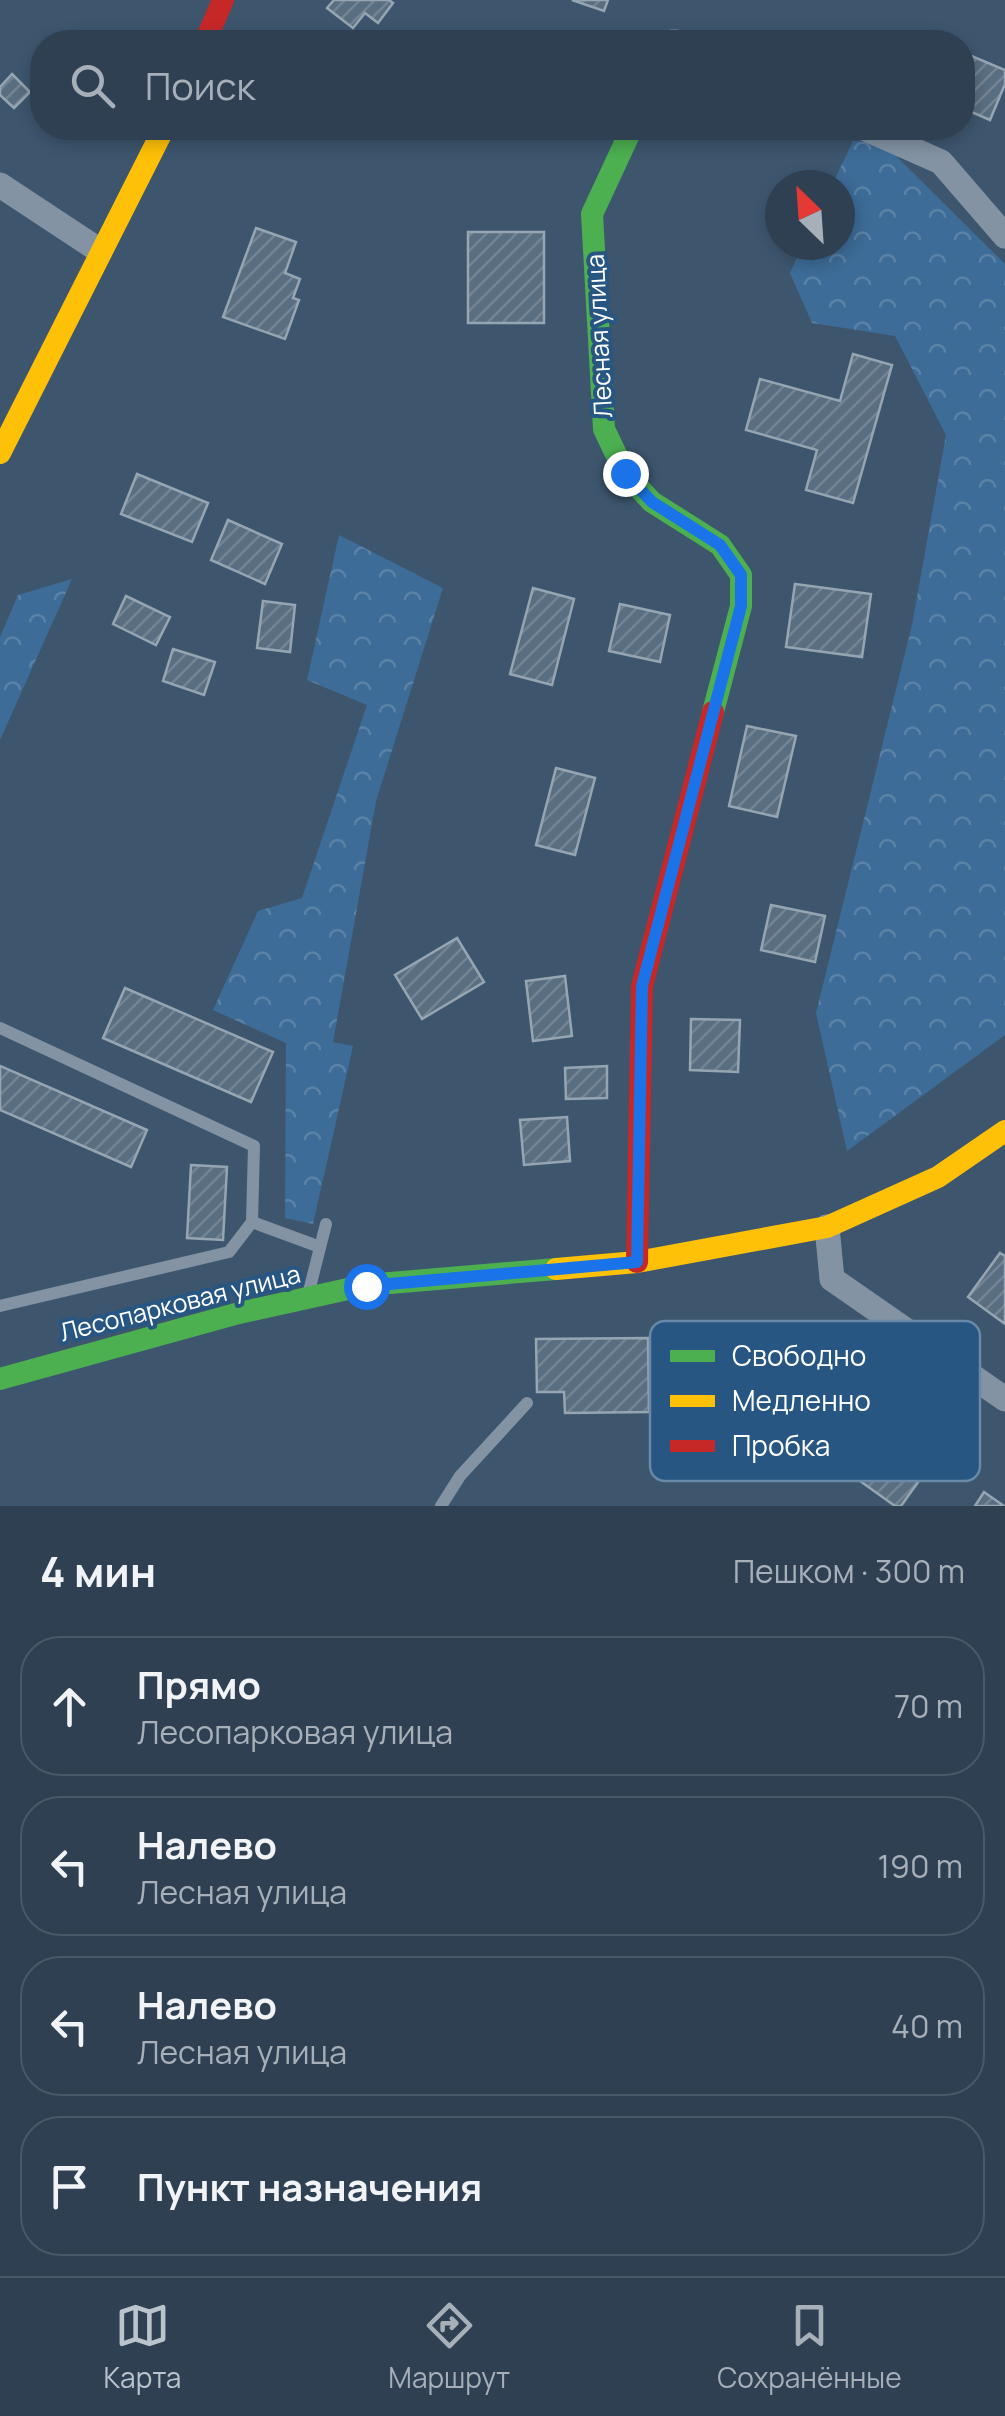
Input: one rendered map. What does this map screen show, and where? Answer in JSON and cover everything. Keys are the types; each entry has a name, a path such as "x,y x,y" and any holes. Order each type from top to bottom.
{"street":[{"path":"210,30 223,0"},
{"path":"0,453 158,140"},
{"name":"Лесная улица","path":"626,140 592,214 604,430 625,473 652,502 720,545 741,575 741,606 642,986 637,1262"},
{"path":"891,140 941,162 1005,236"},
{"path":"0,184 100,251"},
{"name":"Лесопарковая улица","path":"0,1379 239,1313 366,1286 637,1262 827,1227 938,1176 1005,1131"},
{"path":"827,1227 832,1279 893,1321"},
{"path":"980,1382 1005,1399"}],"lane":[{"path":"0,1028 254,1146 252,1222 229,1252 0,1306"},
{"path":"252,1222 320,1247"},
{"path":"307,1298 326,1224"},
{"path":"440,1506 460,1476 527,1404"}],"green space":[{"path":"853,141 883,143 1005,264 1005,1035 847,1151 816,1013 912,625 946,435 895,336 812,323 790,273 796,260 855,260 855,170 839,170"},
{"path":"339,535 443,588 376,801 333,1042 353,1046 313,1224 285,1218 286,1043 213,1010 258,911 302,898 367,705 307,680"},
{"path":"72,579 0,740 0,637 18,595"}],"building":[{"path":"334,0 393,3 378,23 365,13 353,28 327,8"},
{"path":"572,0 608,0 604,11"},
{"path":"975,57 1005,70 1005,84 990,120 975,114"},
{"path":"12,74 30,92 14,108 0,95 0,87"},
{"path":"256,228 296,242 285,273 300,279 293,298 299,300 285,339 223,317"},
{"path":"468,232 544,232 544,323 468,323"},
{"path":"853,354 892,365 853,503 806,490 817,450 746,430 760,379 840,401"},
{"path":"137,474 208,503 192,542 121,514"},
{"path":"228,520 282,544 265,584 211,560"},
{"path":"795,584 871,594 862,657 786,647"},
{"path":"533,588 574,599 552,685 510,674"},
{"path":"126,596 170,617 156,645 113,624"},
{"path":"263,601 295,605 290,652 257,648"},
{"path":"620,604 670,615 660,662 609,651"},
{"path":"173,649 215,662 204,695 163,681"},
{"path":"747,726 796,736 777,817 729,806"},
{"path":"556,768 595,778 575,855 536,845"},
{"path":"771,905 825,916 815,962 761,950"},
{"path":"457,938 484,982 422,1019 395,975"},
{"path":"565,976 572,1036 533,1041 526,981"},
{"path":"125,988 273,1052 251,1102 103,1038"},
{"path":"691,1019 740,1020 738,1072 690,1070"},
{"path":"0,1066 147,1130 131,1167 0,1110"},
{"path":"607,1066 607,1098 566,1099 565,1068"},
{"path":"567,1117 570,1161 524,1165 520,1120"},
{"path":"191,1165 227,1167 223,1240 187,1238"},
{"path":"1000,1253 1005,1256 1005,1324 968,1297"},
{"path":"648,1338 649,1412 565,1413 564,1392 537,1392 536,1339"},
{"path":"860,1481 919,1481 901,1506 895,1506"},
{"path":"984,1492 1004,1506 975,1506"}],"traffic: fast":[{"path":"626,140 592,214 604,429 625,473 652,502 720,545 741,575 741,606 713,712"},
{"path":"0,1379 239,1313 366,1285 556,1269"}],"traffic: slow":[{"path":"0,453 158,140"},
{"path":"556,1269 637,1262 827,1227 938,1177 1005,1131"}],"traffic: jam":[{"path":"210,30 223,0"},
{"path":"637,1262 642,986 713,712"}],"route":[{"path":"366,1286 637,1262 642,986 741,606 741,575 720,545 652,502 625,473"}]}
